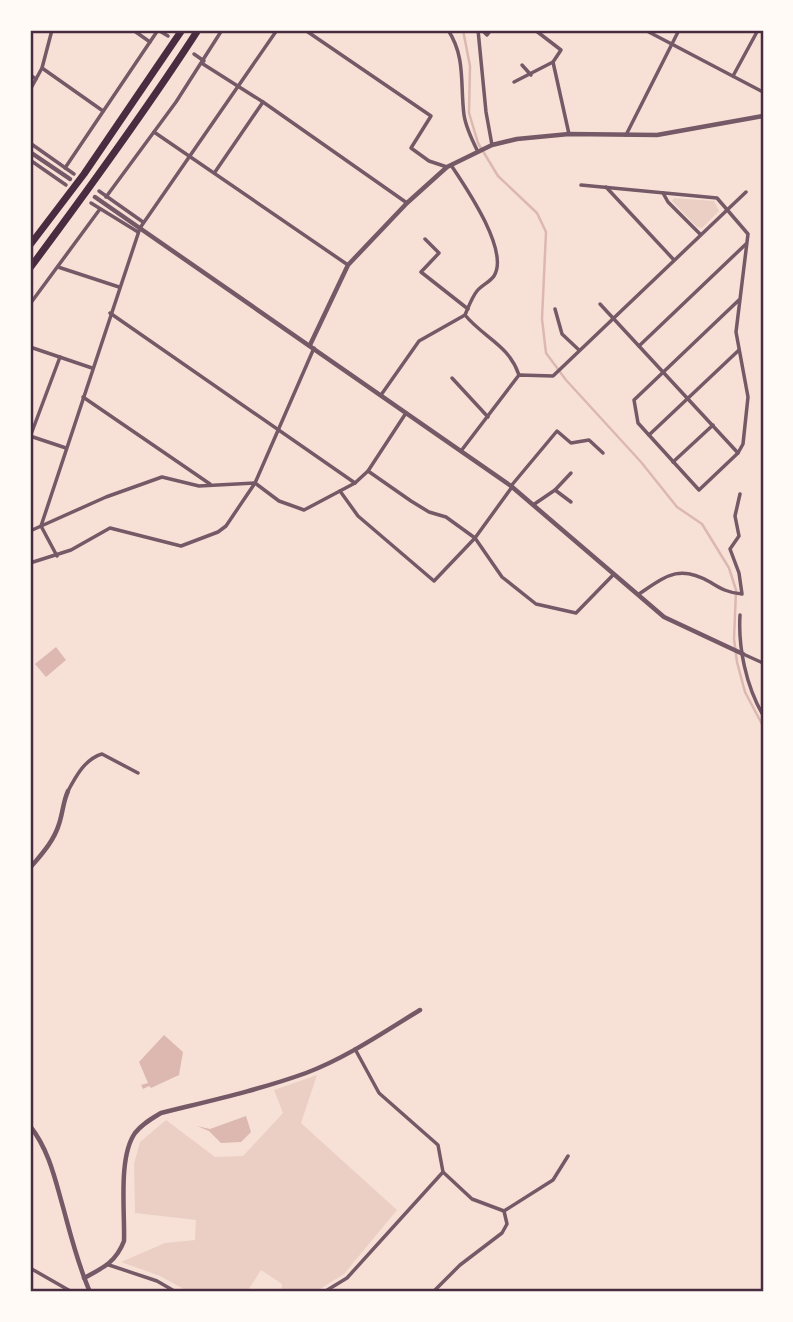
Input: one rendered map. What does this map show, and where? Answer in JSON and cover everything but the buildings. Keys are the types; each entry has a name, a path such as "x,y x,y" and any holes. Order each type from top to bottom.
{"highway":[{"path":"30,245 84,174 182,30"},
{"path":"30,268 110,160 198,30"}],"street":[{"path":"30,90 42,68 52,30"},
{"path":"132,30 150,42"},
{"path":"65,168 158,30 168,36"},
{"path":"106,197 203,62 222,30"},
{"path":"38,527 140,227 277,30"},
{"path":"305,30 431,116 411,148 429,161 449,166 481,212 496,253 497,267 494,276 477,291 465,316 419,341 381,395"},
{"path":"448,30 457,46 462,64 464,118 478,152"},
{"path":"480,30 486,112 492,145"},
{"path":"480,30 487,35 491,30"},
{"path":"514,82 553,62 561,50 535,30"},
{"path":"645,30 763,92"},
{"path":"626,135 679,30"},
{"path":"733,76 758,30"},
{"path":"194,54 407,203"},
{"path":"553,62 569,134"},
{"path":"522,65 531,75"},
{"path":"42,68 103,111"},
{"path":"30,75 36,79"},
{"path":"214,173 263,102"},
{"path":"30,563 57,555 110,528 181,545 218,532 226,526 256,483 348,265 407,203 449,166 492,145 517,139 569,134 626,135 689,131 763,116"},
{"path":"154,132 348,265"},
{"path":"30,144 74,174"},
{"path":"30,152 70,179"},
{"path":"30,160 66,185"},
{"path":"581,185 717,198 748,234 736,332 748,397 743,444 738,453 699,490 638,424 634,400 740,299"},
{"path":"606,187 674,260"},
{"path":"519,375 553,376 746,192"},
{"path":"663,193 668,202 700,234"},
{"path":"97,194 106,197 140,227"},
{"path":"97,194 140,227 512,487 664,617 763,663"},
{"path":"91,203 140,227"},
{"path":"30,304 100,209"},
{"path":"425,239 439,253 421,272 468,309"},
{"path":"639,346 747,243"},
{"path":"58,267 119,287"},
{"path":"600,304 738,453"},
{"path":"555,309 562,334 579,351"},
{"path":"110,313 355,483"},
{"path":"465,316 508,352 519,375"},
{"path":"30,347 92,368"},
{"path":"649,435 739,350"},
{"path":"60,358 30,436 66,448"},
{"path":"461,451 519,375"},
{"path":"452,378 488,417"},
{"path":"83,397 211,485"},
{"path":"30,528 162,477 199,486 256,483 279,501 304,510 355,483 368,471 406,413"},
{"path":"673,462 713,425"},
{"path":"340,491 358,516 434,581 475,538 558,431 571,443 589,440 603,453"},
{"path":"368,471 411,501 429,512 446,517 475,538 502,577 536,604 576,612 614,574"},
{"path":"533,505 555,490 571,473"},
{"path":"555,490 571,502"},
{"path":"639,594 669,576 683,572 696,573 729,593 742,594 739,573 730,549 739,536 735,516 740,495"},
{"path":"38,527 57,555"},
{"path":"740,615 739,632 743,654 752,691 763,715"},
{"path":"30,868 46,850 59,825 62,803 68,790 78,773 94,756 102,754 138,773"},
{"path":"84,1278 109,1265 124,1241 126,1159 129,1145 145,1122 160,1113 309,1072 355,1049 420,1010"},
{"path":"355,1049 379,1093 438,1145 443,1172 472,1199 504,1211"},
{"path":"30,1126 50,1163 90,1292"},
{"path":"504,1211 553,1180 568,1156"},
{"path":"324,1292 347,1278 443,1172"},
{"path":"433,1292 460,1265 502,1233 507,1224 504,1211"},
{"path":"109,1265 157,1281 176,1292"},
{"path":"30,1268 72,1292"}],"shaded area":[{"path":"674,198 714,201 719,211 702,228 697,227 672,201"},
{"path":"56,647 66,660 46,677 35,664"},
{"path":"164,1035 183,1052 179,1075 143,1089 141,1085 148,1083 139,1062"},
{"path":"317,1075 301,1123 397,1210 344,1274 315,1292 281,1292 282,1284 261,1270 247,1292 189,1292 160,1276 121,1262 165,1243 195,1240 196,1220 135,1213 134,1164 140,1142 166,1120 215,1157 243,1156 283,1113 274,1090"},
{"path":"246,1116 251,1132 241,1142 221,1143 209,1131 197,1126 210,1129"}],"waterway":[{"path":"463,30 470,66 469,113 478,143 498,176 537,213 546,232 542,319 546,353 566,380 641,462 677,507 702,524 729,568 736,590 734,639 737,662 745,692 763,726"}]}
